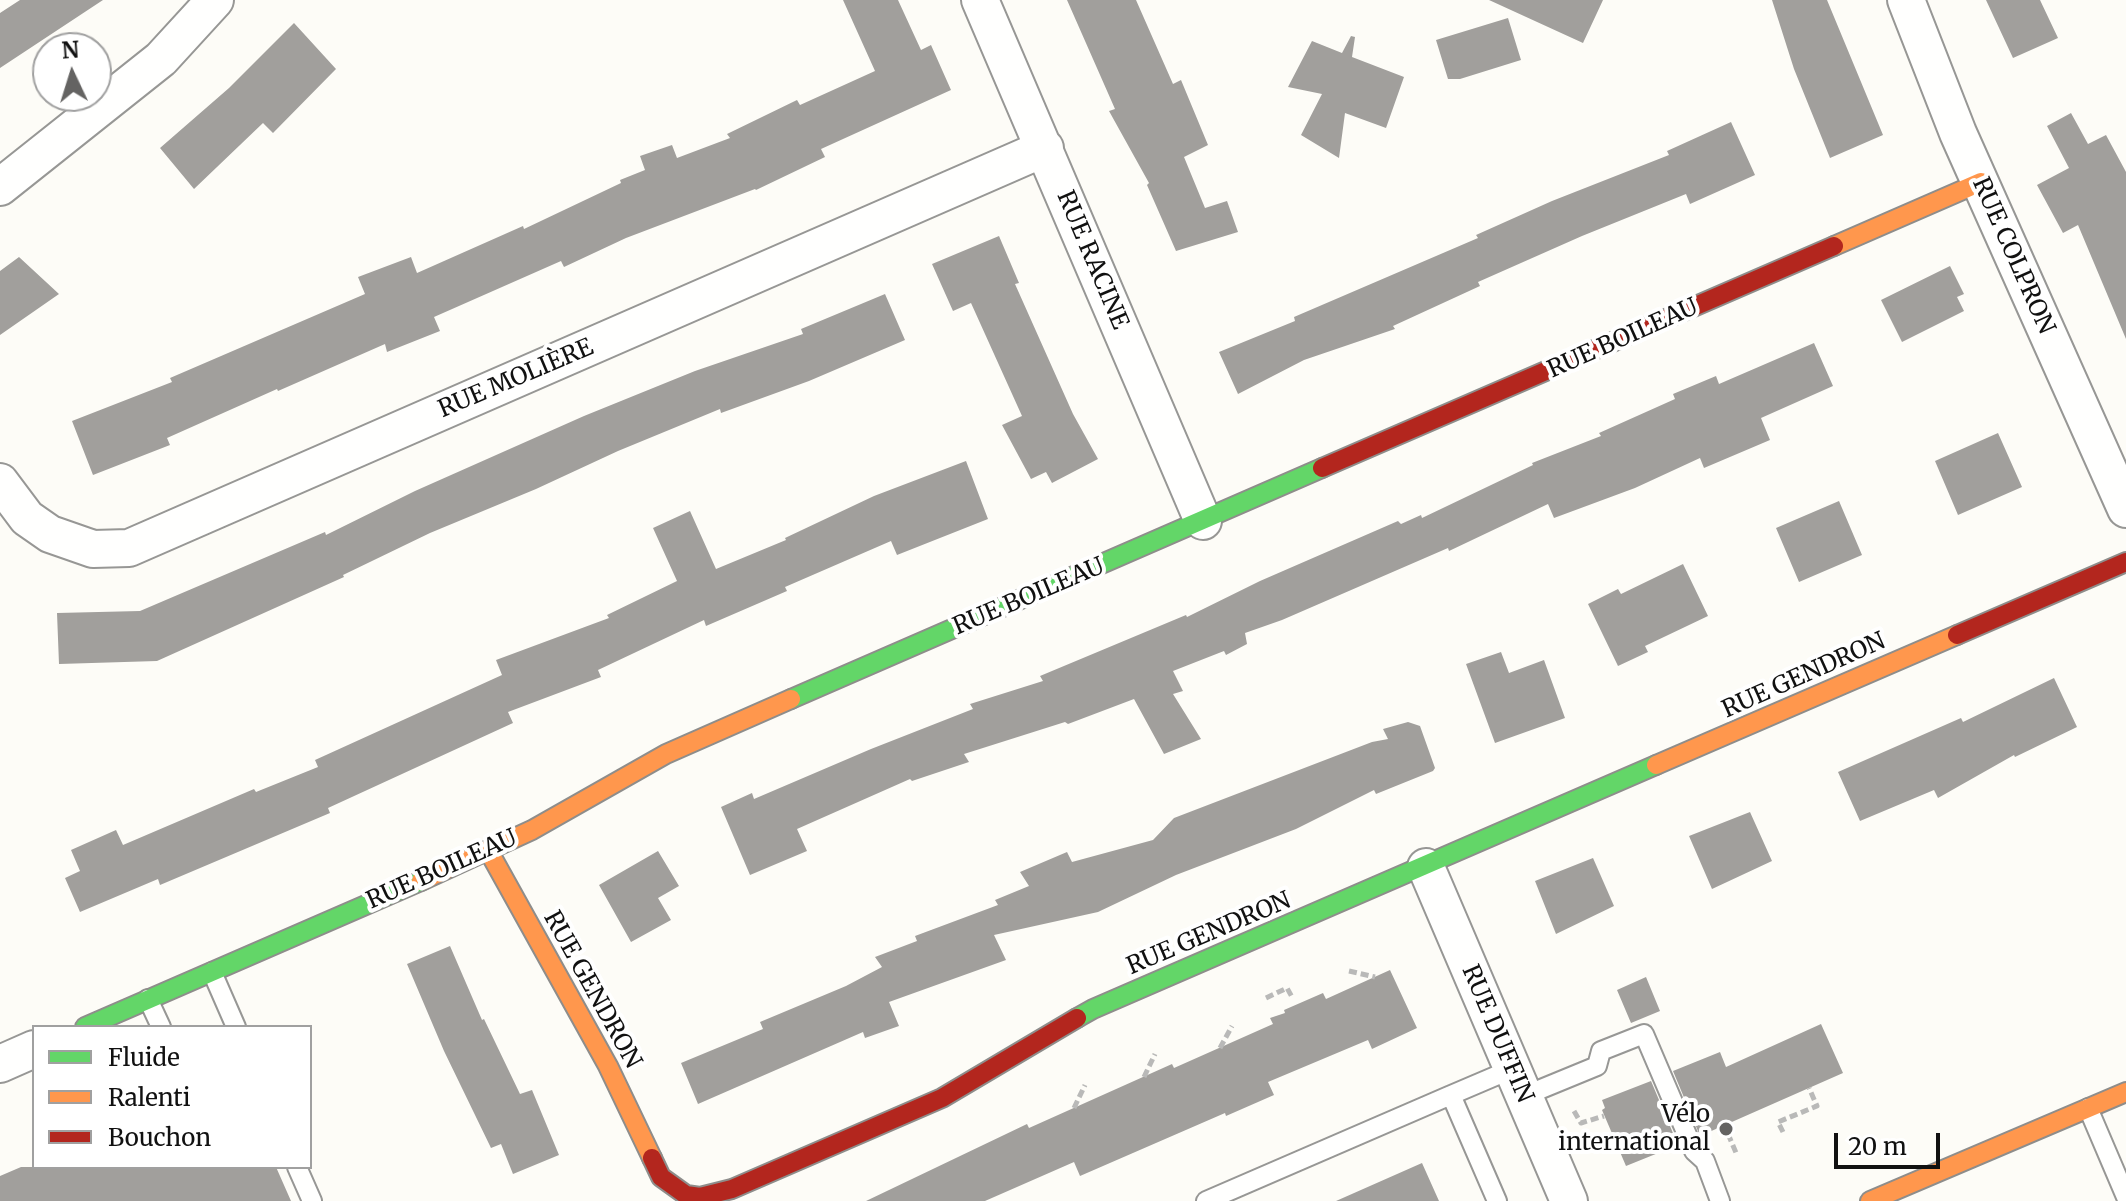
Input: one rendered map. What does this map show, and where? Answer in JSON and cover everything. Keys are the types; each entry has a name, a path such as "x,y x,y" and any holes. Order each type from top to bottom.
{"street":[{"path":"0,187 161,59 215,0"},
{"name":"RUE RACINE","path":"980,0 1203,521"},
{"name":"RUE COLPRON","path":"1906,0 1981,182 2126,509"},
{"name":"RUE MOLIÈRE","path":"0,482 27,518 50,534 93,549 129,548 1045,148"},
{"name":"RUE BOILEAU","path":"90,1025 532,830 666,754 1981,182"},
{"name":"RUE GENDRON","path":"488,850 608,1066 661,1177 686,1195 700,1197 732,1189 942,1098 1093,1009 2126,562"},
{"name":"RUE DUFFIN","path":"1426,867 1569,1201"},
{"path":"0,1064 32,1050"},
{"path":"1870,1201 2126,1092"}],"lane":[{"path":"212,972 235,1025"},
{"path":"148,999 160,1025"},
{"path":"1206,1201 1451,1095 1597,1066 1601,1051 1644,1034 1694,1151 1705,1161 1720,1201"},
{"path":"1451,1095 1497,1201"},
{"path":"2088,1108 2126,1197"},
{"path":"298,1169 312,1201"}],"path":[{"path":"1349,971 1375,977"},
{"path":"1266,998 1287,988 1292,997"},
{"path":"1220,1048 1232,1026"},
{"path":"1144,1077 1155,1054"},
{"path":"1074,1108 1085,1085"},
{"path":"1783,1132 1778,1122 1817,1106 1809,1088"},
{"path":"1574,1111 1581,1123 1604,1116"},
{"path":"1728,1134 1737,1155"}],"building":[{"path":"20,0 103,0 55,32 32,32 32,47 0,68 0,13"},
{"path":"843,0 898,0 921,50 931,45 951,90 821,149 825,157 756,190 626,238 564,267 561,261 434,317 440,331 387,352 385,344 167,438 170,445 93,475 72,421 172,382 170,378 365,294 358,277 411,257 417,273 523,226 524,229 621,183 620,180 645,170 640,156 672,145 677,158 730,138 727,134 797,100 800,105 875,71"},
{"path":"1067,0 1136,0 1173,84 1181,80 1208,145 1184,157 1205,208 1227,201 1238,232 1176,251 1147,185 1149,183 1109,111 1115,109"},
{"path":"1489,0 1603,0 1583,43"},
{"path":"1772,0 1827,0 1883,135 1830,158 1794,69"},
{"path":"1986,0 2040,0 2058,38 2013,58"},
{"path":"1508,18 1521,60 1460,79 1448,79 1436,40"},
{"path":"294,23 336,69 273,133 263,123 194,189 160,148 229,88"},
{"path":"1351,36 1355,37 1352,57 1404,77 1386,128 1345,113 1339,158 1301,135 1322,94 1288,87 1312,41 1342,53"},
{"path":"2071,113 2088,144 2106,135 2126,172 2126,339 2078,225 2063,233 2037,185 2069,168 2047,126"},
{"path":"1731,122 1755,175 1690,204 1686,194 1582,236 1478,282 1480,286 1393,326 1395,329 1304,360 1238,394 1219,352 1295,321 1294,317 1478,238 1476,235 1552,201 1669,155 1667,151"},
{"path":"999,236 1019,283 1015,284 1073,414 1098,459 1052,483 1046,472 1031,479 1002,425 1022,416 971,303 953,311 932,264"},
{"path":"19,257 59,294 0,335 0,271"},
{"path":"1950,266 1964,294 1957,297 1964,311 1902,342 1881,300"},
{"path":"885,294 905,340 809,381 721,413 720,409 618,451 430,533 344,577 157,661 59,664 57,613 140,611 325,532 326,535 415,491 584,416 695,371 803,334 801,329"},
{"path":"1814,343 1833,386 1761,418 1770,440 1704,468 1700,458 1635,488 1554,518 1548,504 1449,551 1448,548 1245,633 1247,644 1226,655 1224,651 1173,671 1183,691 1173,694 1201,739 1164,754 1134,699 1068,724 1065,722 964,754 969,762 912,781 910,779 797,829 807,851 750,875 721,807 752,793 754,799 973,709 970,704 1043,681 1040,676 1187,617 1260,581 1398,521 1401,524 1421,515 1422,518 1532,463 1601,436 1599,433 1675,399 1673,394 1716,376 1719,384"},
{"path":"1998,433 2022,487 1958,515 1935,461"},
{"path":"966,461 988,519 897,555 891,541 785,587 787,591 706,626 704,620 598,670 601,677 508,712 513,723 328,808 330,813 160,885 158,879 80,912 65,878 80,871 71,850 116,830 123,845 254,789 256,792 318,767 315,760 502,675 496,660 609,618 607,615 677,581 653,528 690,511 716,569 786,540 874,496"},
{"path":"1839,501 1862,555 1799,582 1776,528"},
{"path":"1683,564 1708,616 1645,646 1648,652 1618,666 1588,604 1618,589 1621,594"},
{"path":"1501,652 1509,673 1544,660 1565,718 1495,743 1466,664"},
{"path":"2054,678 2077,727 2014,755 1938,798 1934,790 1860,821 1838,772 1961,718 1963,722"},
{"path":"1408,722 1420,726 1435,768 1433,771 1376,794 1374,790 1296,829 1176,875 1098,912 994,935 1006,960 889,1002 899,1026 865,1038 863,1032 698,1104 681,1063 763,1029 760,1022 846,986 882,967 875,957 917,941 915,936 998,905 995,900 1029,886 1020,872 1067,852 1072,862 1153,840 1174,818 1372,742 1388,739 1383,729"},
{"path":"1750,812 1772,861 1712,889 1689,836"},
{"path":"658,851 679,886 658,898 671,920 631,942 599,885"},
{"path":"1593,858 1614,906 1556,934 1535,881"},
{"path":"450,946 482,1020 520,1094 532,1090 559,1155 513,1174 501,1144 491,1148 444,1051 407,964"},
{"path":"1390,970 1417,1028 1372,1049 1368,1040 1268,1082 1274,1095 1080,1176 1074,1162 985,1201 866,1201 1027,1124 1029,1128 1172,1064 1174,1068 1273,1024 1270,1018 1285,1013 1284,1010 1323,993 1326,999"},
{"path":"1646,977 1660,1011 1631,1023 1617,990"},
{"path":"1821,1024 1843,1073 1700,1136 1673,1071 1720,1052 1726,1067"},
{"path":"1651,1081 1678,1145 1626,1166 1602,1110 1605,1108 1602,1100"},
{"path":"1422,1163 1439,1201 1336,1201"},
{"path":"21,1167 277,1169 291,1201 0,1201 0,1176"}],"traffic: fast":[{"path":"791,699 1322,468"},
{"path":"1077,1018 1656,765"},
{"path":"90,1025 421,881"}],"traffic: slow":[{"path":"1834,246 1981,182"},
{"path":"1656,765 1957,635"},
{"path":"421,881 532,830 666,754 791,699"},
{"path":"488,850 608,1066 652,1158"},
{"path":"1870,1201 2126,1092"}],"traffic: jam":[{"path":"1322,468 1834,246"},
{"path":"1957,635 2126,562"},
{"path":"652,1158 661,1177 686,1195 700,1197 732,1189 942,1098 1077,1018"}],"place":[{"name":"Vélo international","path":"1726,1129"}]}
